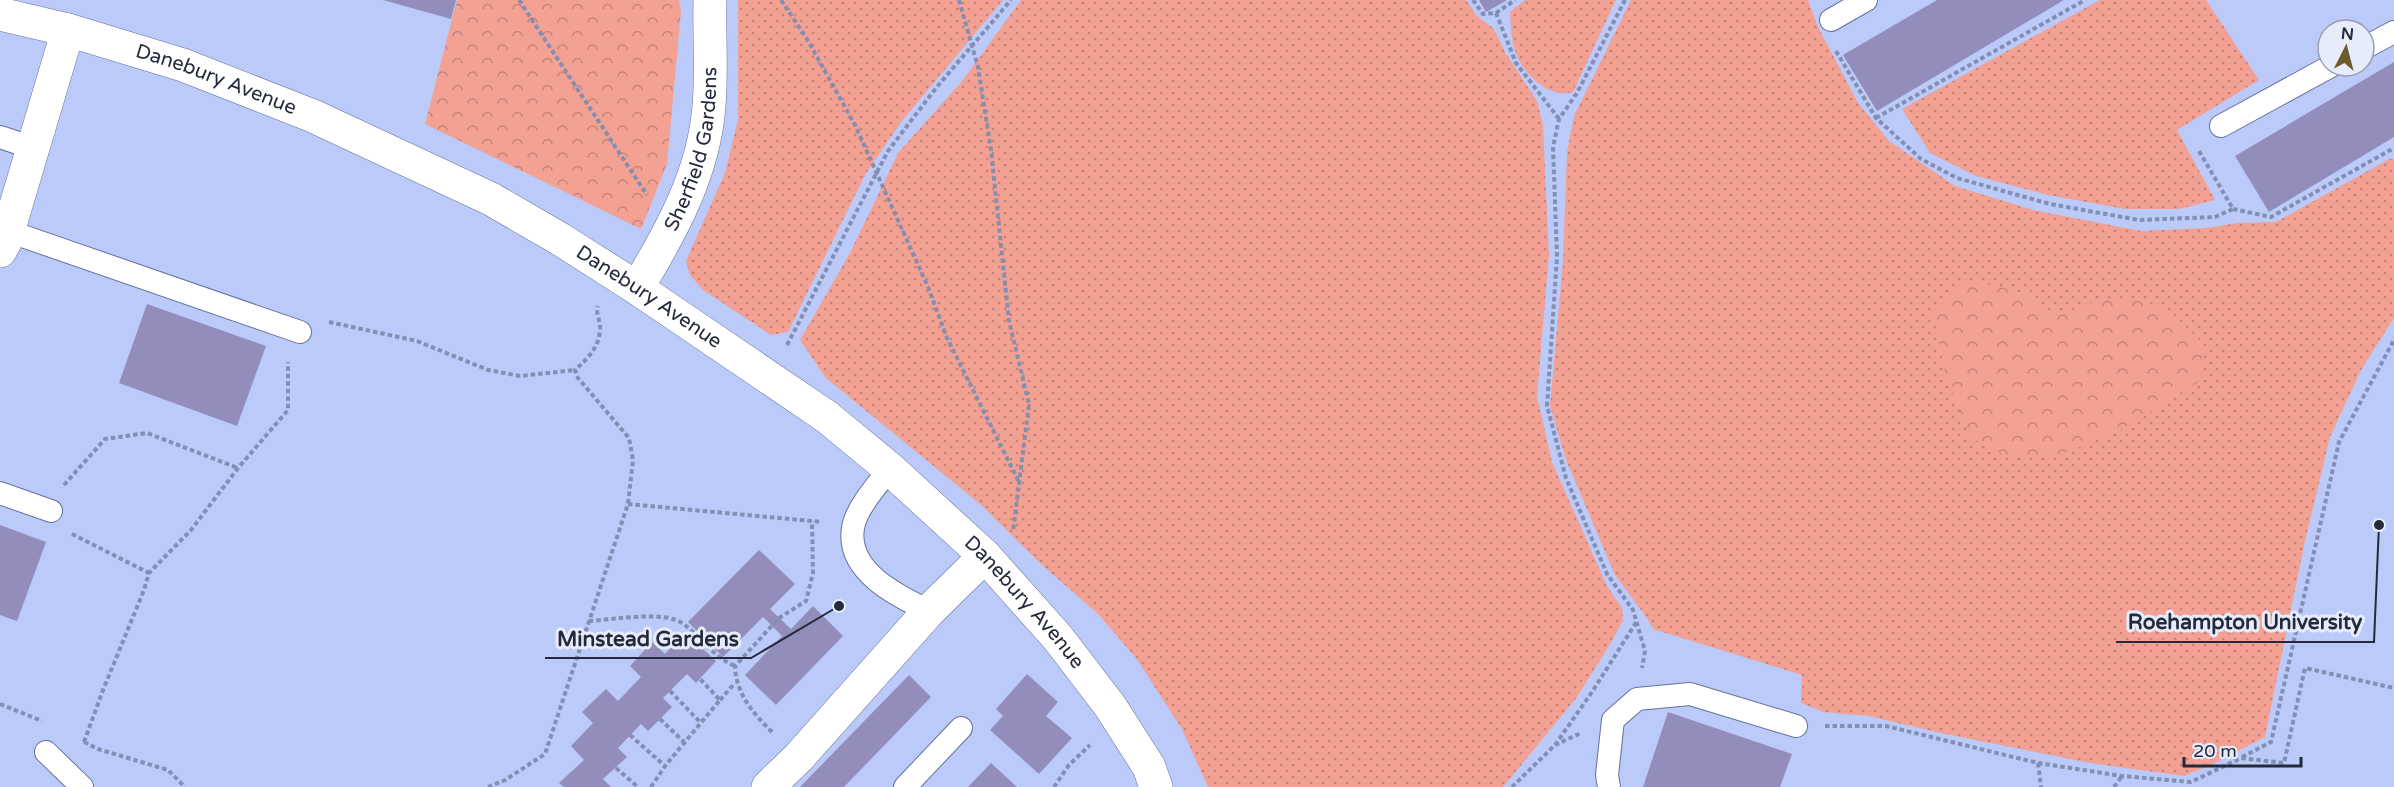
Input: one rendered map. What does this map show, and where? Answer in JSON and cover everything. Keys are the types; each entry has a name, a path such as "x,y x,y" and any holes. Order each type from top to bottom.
{"street":[{"name":"Sherfield Gardens","path":"637,288 676,219 699,163 709,106 710,0"},
{"name":"Danebury Avenue","path":"0,14 68,30 183,64 371,142 491,199 637,288 827,417 890,469 998,549 1058,638 1120,722 1149,767 1156,787"},
{"path":"4,241 68,30"},
{"path":"768,787 799,757 929,611 998,549"}],"lane":[{"path":"1831,20 1866,0"},
{"path":"2376,42 2394,32"},
{"path":"2221,126 2316,74"},
{"path":"0,137 33,148"},
{"path":"4,241 300,332"},
{"path":"890,469 870,493 853,526 853,550 872,576 902,598 929,611"},
{"path":"0,493 51,511"},
{"path":"1609,787 1613,720 1637,699 1690,694 1796,726"},
{"path":"905,787 961,728"},
{"path":"46,752 82,787"}],"path":[{"path":"519,0 639,185 659,212 676,219"},
{"path":"781,0 807,39 850,116 928,287 947,338 1020,485"},
{"path":"958,0 978,67 991,150 1009,321 1029,404 1020,485 998,549"},
{"path":"783,353 888,151 1011,0"},
{"path":"1473,0 1483,14 1496,13 1515,0"},
{"path":"1625,0 1577,93 1559,119 1553,147 1557,257 1546,406 1566,478 1607,574 1633,610 1637,621 1645,651 1637,699"},
{"path":"1876,118 2085,0"},
{"path":"1496,13 1516,63 1559,119"},
{"path":"1831,20 1822,26 1876,118 1921,159 1958,178 2050,204 2139,220 2215,217 2233,209 2271,217 2394,148"},
{"path":"2221,126 2196,145 2233,209"},
{"path":"84,742 149,573 191,530 237,468 288,410 288,358 300,332 315,319 417,341 488,370 520,376 575,370 593,352 601,329 597,310 601,300"},
{"path":"1796,726 1886,726 2038,763 2122,776 2191,782 2271,742 2339,442 2394,340"},
{"path":"488,787 505,780 545,754 628,504 633,460 629,438 578,378 575,370"},
{"path":"149,573 66,531 51,511 59,490 105,439 147,433 237,468"},
{"path":"628,504 853,526"},
{"path":"799,757 756,716 735,683 735,666 779,618 806,602 813,573 812,521"},
{"path":"589,621 658,616 683,623 723,661 735,666"},
{"path":"1512,787 1555,745 1637,621"},
{"path":"2241,758 2284,763 2305,668 2394,688"},
{"path":"700,679 720,700"},
{"path":"651,787 684,742 735,683"},
{"path":"670,691 700,723"},
{"path":"0,704 44,722"},
{"path":"660,719 684,742"},
{"path":"1555,745 1613,720"},
{"path":"1054,787 1070,765 1089,746 1120,722"},
{"path":"630,735 665,766"},
{"path":"74,737 98,749 168,770 185,787"},
{"path":"2038,763 2041,787"},
{"path":"616,768 638,787"},
{"path":"2114,787 2122,776"}],"green space":[{"path":"457,0 679,0 681,11 667,164 641,229 425,124"},
{"path":"738,0 1003,0 901,122 865,175 788,332 771,335 703,290 690,275 686,261 725,173 738,120"},
{"path":"1021,0 1466,0 1477,16 1494,29 1505,52 1537,101 1543,125 1549,256 1537,396 1552,462 1607,586 1622,608 1623,620 1577,697 1503,787 1208,787 1182,729 1136,658 1098,614 1041,564 980,504 826,378 800,340 851,251 898,153 963,80"},
{"path":"1525,0 1616,0 1573,92 1556,92 1541,85 1527,72 1518,58 1513,41 1510,12"},
{"path":"1631,0 1808,0 1818,27 1858,103 1889,141 1955,186 2033,210 2141,231 2276,222 2389,159 2394,159 2394,318 2361,370 2330,437 2305,541 2265,737 2184,776 2090,763 1869,716 1824,712 1801,703 1802,675 1653,629 1615,575 1566,460 1550,406 1563,261 1567,152 1574,116"},
{"path":"2100,0 2206,0 2259,80 2177,130 2215,200 2179,209 2125,209 2048,195 1976,176 1930,153 1902,109"},
{"path":"1957,283 1993,285 2024,294 2058,316 2098,300 2142,299 2173,315 2203,343 2200,381 2122,429 2062,454 2007,456 1971,438 1946,377 1933,314"}],"building":[{"path":"383,0 456,0 451,19"},
{"path":"1479,0 1507,0 1486,12"},
{"path":"1937,0 2064,0 1877,111 1843,55"},
{"path":"2394,62 2394,137 2269,212 2235,156 2367,78 2376,78 2376,73"},
{"path":"147,304 266,346 237,426 119,383"},
{"path":"0,525 46,542 17,621 0,615"},
{"path":"759,550 795,584 770,609 791,629 813,606 843,636 776,705 745,675 782,636 763,617 723,657 688,622"},
{"path":"685,632 716,661 696,683 687,674 663,698 672,707 648,731 641,724 618,748 627,757 603,779 611,787 564,787 559,783 584,760 571,746 593,723 582,712 606,689 618,701 641,677 630,666 652,642 665,654"},
{"path":"1027,674 1058,702 1046,716 1072,738 1039,774 990,730 1003,716 996,709"},
{"path":"909,675 931,697 844,787 800,787"},
{"path":"1668,712 1792,754 1780,787 1643,787"},
{"path":"991,763 1017,787 968,787"}],"place":[{"name":"Roehampton University","path":"2379,525"},
{"name":"Minstead Gardens","path":"839,606"}]}
